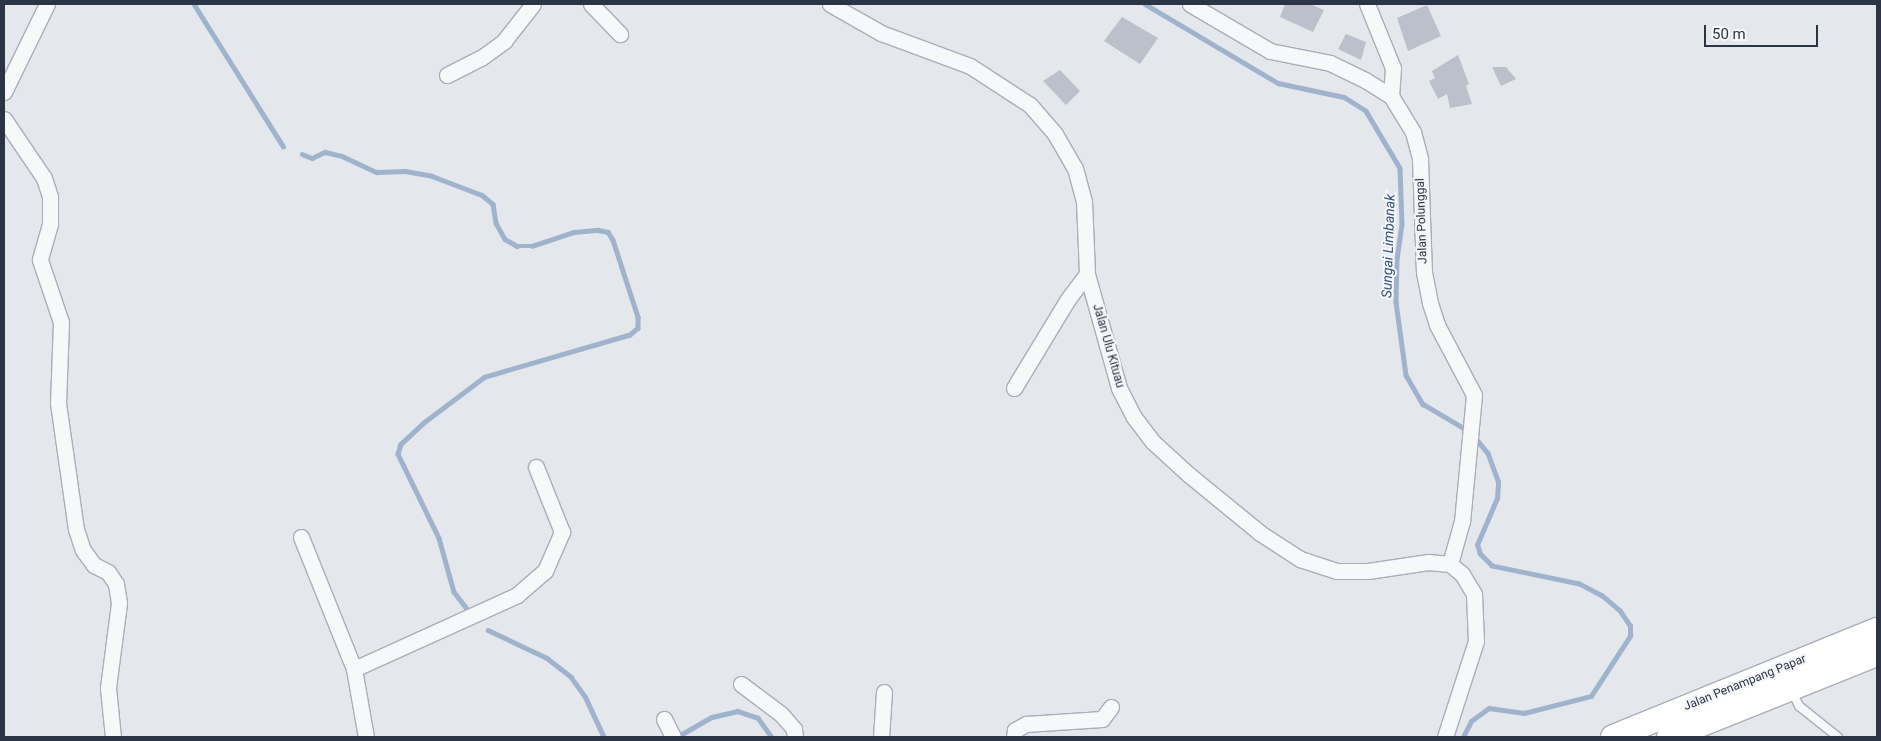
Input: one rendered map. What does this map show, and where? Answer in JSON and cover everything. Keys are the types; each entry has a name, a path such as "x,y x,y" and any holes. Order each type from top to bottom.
{"main road":[{"name":"Jalan Penampang Papar","path":"1613,737 1877,630"},
{"name":"Jalan Penampang Papar","path":"1669,737 1698,732 1790,687 1876,659"}],"street":[{"path":"4,92 47,4"},
{"path":"447,75 481,58 504,41 533,4"},
{"path":"591,4 620,34"},
{"name":"Jalan Ulu Kituau","path":"830,4 881,33 970,66 1030,105 1055,134 1075,168 1084,201 1088,274 1119,388 1134,417 1154,442 1221,502 1300,559 1337,571 1368,571 1428,562 1450,564"},
{"path":"1190,4 1270,51 1330,64 1391,96 1393,68 1367,4"},
{"name":"Jalan Polunggal","path":"1391,96 1418,145 1424,272 1437,325 1474,395 1474,414 1462,520 1450,564"},
{"path":"4,119 44,178 50,197 50,224 40,260 61,322 58,403 76,530 83,550 94,565 108,572 116,584 118,603 108,688 113,737"},
{"path":"1014,388 1068,299 1088,274"},
{"path":"354,669 517,595 545,571 562,532 536,467"},
{"path":"301,537 354,669 366,737"},
{"path":"1446,737 1476,641 1474,594 1462,574 1450,564"},
{"path":"741,684 780,714 794,729 795,737"},
{"path":"881,737 884,692"},
{"path":"1014,737 1016,730 1026,724 1102,719 1111,707"},
{"path":"664,719 673,737"}],"lane":[{"path":"1790,687 1799,706 1838,737"}],"building":[{"path":"1285,4 1310,4 1324,10 1313,32 1280,17"},
{"path":"1427,5 1441,36 1408,51 1397,18"},
{"path":"1122,17 1158,38 1140,64 1104,41"},
{"path":"1346,34 1366,42 1361,60 1338,49"},
{"path":"1458,55 1469,84 1466,86 1472,104 1450,108 1447,94 1438,99 1429,81 1435,78 1432,71"},
{"path":"1492,67 1506,67 1516,79 1501,86"},
{"path":"1060,70 1080,91 1066,105 1043,81"}],"waterway":[{"path":"194,4 283,146"},
{"name":"Sungai Limbanak","path":"1145,4 1278,83 1344,97 1366,111 1400,168 1402,224 1397,258 1396,302 1406,375 1423,404 1467,430"},
{"path":"302,154 312,158 325,152 342,156 377,172 405,171 432,176 482,195 493,204 496,223 505,239 517,246 532,246 574,232 598,230 608,232 613,240 638,317 638,328 630,335 485,377 425,422 401,444 398,454 439,538 454,592 468,610"},
{"name":"Sungai Limbanak","path":"1463,737 1471,721 1489,708 1524,713 1591,696 1630,636 1630,626 1620,611 1602,596 1579,584 1492,566 1480,554 1477,545 1497,498 1498,482 1488,454 1474,437"},
{"path":"488,630 547,658 571,677 585,696 604,737"},
{"path":"682,734 712,717 737,711 758,718 772,737"}]}
